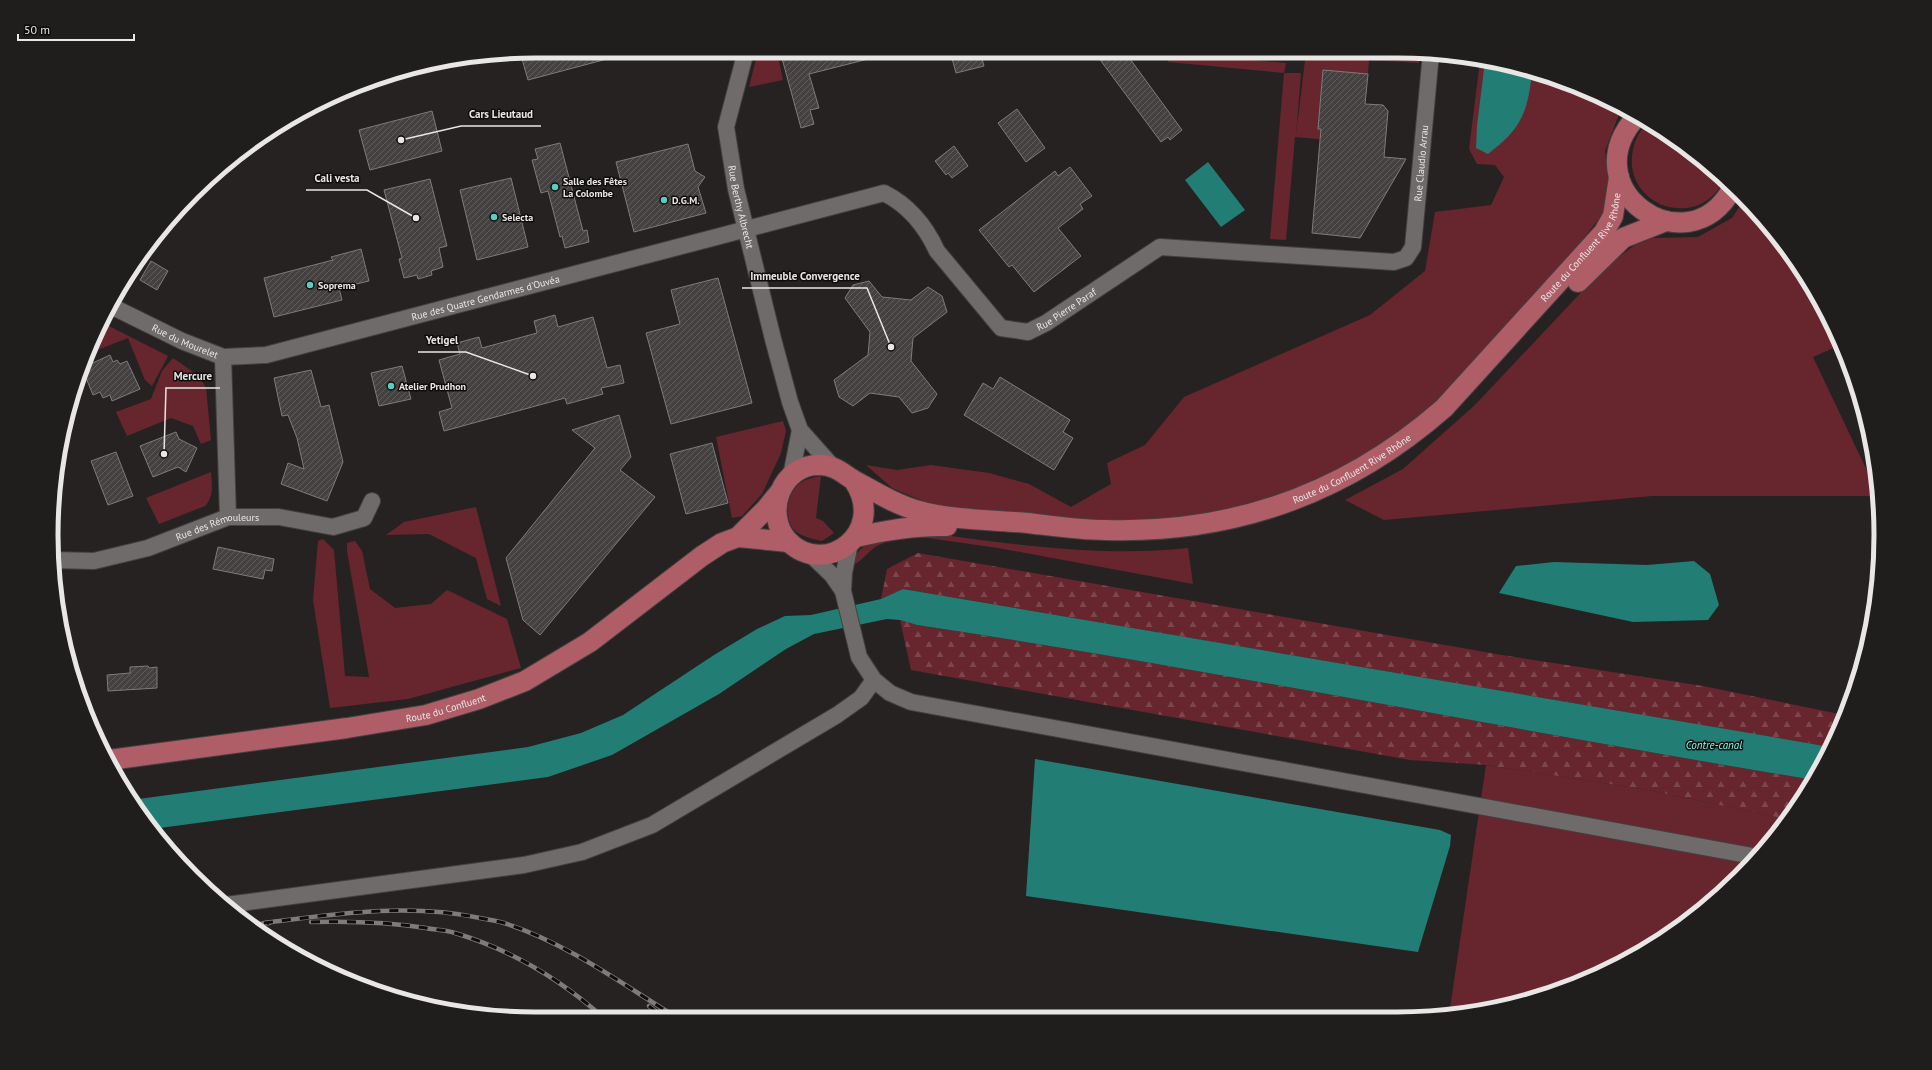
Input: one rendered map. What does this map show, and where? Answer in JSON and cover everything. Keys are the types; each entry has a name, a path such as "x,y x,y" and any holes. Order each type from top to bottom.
{"main road":[{"path":"1633,121 1622,137 1618,150 1617,163 1619,177 1626,192 1636,205 1650,215 1666,221 1691,221 1703,217 1722,204 1729,193"},
{"name":"Route du Confluent Rive Rhône","path":"854,481 894,502 920,511 958,517 1104,530 1174,528 1250,515 1329,485 1377,459 1424,426 1466,385 1604,232 1613,216 1619,177"},
{"name":"Route du Confluent Rive Rhône","path":"853,540 891,529 924,525 1050,538 1121,542 1163,541 1201,537 1237,530 1270,521 1338,493 1384,467 1430,436 1451,416 1593,266 1623,238 1666,221"},
{"path":"818,465 833,467 845,472 861,491 864,508 862,526 853,540 838,551 824,554 809,553 798,549 789,542 781,531 776,519 775,506 779,493 791,476 804,468 818,465"},
{"name":"Route du Confluent","path":"114,759 347,728 426,715 479,699 525,681 590,642 702,556 722,543 738,537 766,509 779,493"},
{"name":"Route du Confluent","path":"738,537 789,542"}],"street":[{"name":"Rue Berthy Albrecht","path":"744,58 726,127 736,189 790,402 800,430 833,467"},
{"name":"Rue Claudio Arrau","path":"1394,262 1406,258 1413,247 1430,59"},
{"name":"Rue Pierre Paraf","path":"746,229 884,193 897,200 914,216 931,238 937,251 1001,328 1028,332 1046,323 1160,247 1394,262"},
{"name":"Rue des Quatre Gendarmes d'Ouvéa","path":"223,356 266,355 746,229"},
{"name":"Rue du Mourelet","path":"115,308 182,342 223,356 228,518"},
{"path":"791,476 800,430"},
{"name":"Rue des Rémouleurs","path":"59,560 94,561 148,548 228,518 279,516 333,527 364,518 372,501"},
{"path":"843,596 853,540"},
{"path":"809,553 832,575 843,596 859,658 874,680 890,693 911,702 1751,855"},
{"path":"233,904 524,865 582,852 652,825 837,715 861,698 874,680"}],"green space":[{"path":"756,58 778,58 783,80 749,87"},
{"path":"1168,58 1233,58 1286,63 1284,73 1168,62"},
{"path":"1305,58 1419,59 1419,63 1369,60 1368,74 1323,71 1318,129 1386,135 1385,145 1295,137 1286,240 1270,239 1284,73 1301,73 1296,135"},
{"path":"1479,65 1520,74 1550,83 1580,94 1620,113 1605,151 1609,188 1606,210 1563,264 1446,392 1407,426 1362,457 1290,491 1225,513 1131,522 1074,520 942,509 892,488 866,465 897,470 931,465 989,473 1029,484 1071,507 1111,484 1107,463 1145,445 1184,397 1370,315 1425,271 1435,212 1491,205 1504,177 1495,165 1477,164 1469,149"},
{"path":"1644,127 1662,138 1712,176 1721,185 1712,196 1698,205 1681,208 1665,206 1650,198 1639,186 1632,169 1633,149 1635,142"},
{"path":"1741,205 1756,220 1794,270 1825,324 1836,347 1813,357 1870,478 1872,496 1652,496 1384,520 1345,500 1403,469 1475,405 1605,267 1635,245 1653,238 1698,237 1732,218"},
{"path":"106,325 168,356 152,386 145,380 128,338 94,351"},
{"path":"173,358 199,376 206,388 211,440 201,444 193,426 171,418 127,436 116,412 151,399 162,371"},
{"path":"783,421 786,431 781,453 762,494 742,516 732,518 716,437"},
{"path":"211,472 211,494 210,499 205,506 159,524 146,498"},
{"path":"821,476 816,518 823,521 834,533 822,541 799,534 793,529 788,518 788,505 792,493 796,487 805,480"},
{"path":"476,507 501,606 487,599 476,558 429,534 386,535 404,522"},
{"path":"944,535 1004,543 1097,551 1188,548 1193,584 998,548 921,537 904,539 898,537"},
{"path":"323,539 334,550 345,676 369,677 347,551 347,543 355,541 362,551 370,589 395,608 431,604 447,590 507,619 521,668 408,699 330,708 313,600 318,541"},
{"path":"888,539 851,566 857,553 865,546 874,542"},
{"path":"918,553 1502,655 1703,686 1839,714 1825,746 903,589 881,599 887,569"},
{"path":"900,620 917,625 1142,661 1807,779 1780,818 1648,790 1486,765 1410,760 911,670"},
{"path":"1486,765 1648,790 1780,818 1756,850 1712,894 1662,932 1636,948 1580,976 1550,987 1490,1003 1450,1009"}],"water":[{"path":"1484,66 1531,77 1528,98 1521,119 1508,136 1488,154 1476,148 1477,126"},
{"path":"1208,162 1245,210 1221,227 1185,180"},
{"path":"1694,561 1710,574 1719,605 1708,620 1633,622 1499,593 1516,566 1554,562 1647,565"},
{"name":"Contre-canal","path":"903,589 1825,746 1807,779 1142,661 887,619 814,634 786,649 719,694 612,755 548,777 159,828 137,799 528,747 581,733 623,715 714,655 757,629 785,616 811,615 881,599"},
{"path":"1035,759 1440,830 1451,835 1450,846 1418,952 1026,896"}],"building":[{"path":"522,58 611,58 528,80"},
{"path":"782,58 872,58 809,74 819,108 810,110 814,124 801,128"},
{"path":"952,58 982,58 984,66 956,73"},
{"path":"1100,58 1129,58 1182,130 1170,140 1168,137 1161,142"},
{"path":"1323,70 1368,74 1365,104 1383,105 1388,111 1384,157 1406,159 1360,238 1312,233 1321,129 1318,129"},
{"path":"1017,109 1045,148 1026,162 998,123"},
{"path":"432,111 442,151 370,170 359,130"},
{"name":"Salle des Fêtes La Colombe","path":"560,143 583,231 587,230 589,242 565,248 562,236 560,237 548,191 541,193 532,160 538,159 535,149"},
{"name":"D.G.M.","path":"688,144 695,171 705,177 698,187 706,213 634,232 616,162"},
{"path":"954,146 968,166 952,178 948,173 946,175 935,161"},
{"path":"1070,167 1092,196 1080,204 1083,209 1058,228 1081,256 1034,292 1012,265 1009,267 979,230 1055,171 1058,176"},
{"name":"Selecta","path":"511,178 528,247 477,260 460,190"},
{"path":"430,179 447,246 439,248 443,267 431,271 432,275 418,279 417,275 404,278 399,259 402,258 384,190"},
{"name":"Soprema","path":"361,249 369,281 339,288 342,300 274,317 264,278 333,260 331,257"},
{"path":"151,261 168,271 157,290 140,280"},
{"path":"718,278 752,403 671,424 646,333 680,324 671,290"},
{"path":"869,281 882,297 911,300 928,287 942,296 947,312 913,338 911,361 937,394 928,408 912,413 899,397 870,393 853,406 839,397 834,380 868,355 870,332 845,298 853,285"},
{"path":"555,315 558,327 593,317 607,368 620,365 624,383 601,388 603,394 567,404 565,398 444,431 439,412 452,408 439,360 460,354 457,343 479,337 482,348 537,333 534,321"},
{"path":"110,355 113,362 117,360 120,364 127,361 140,389 112,401 110,395 103,398 100,392 93,395 85,376 89,365"},
{"name":"Atelier Prudhon","path":"402,366 411,399 379,406 371,373"},
{"path":"311,370 321,407 329,405 343,462 327,501 281,484 288,463 304,469 297,438 288,415 282,416 274,378"},
{"path":"1000,377 1070,420 1063,432 1073,438 1054,470 964,415 983,383 993,389"},
{"path":"619,415 631,457 620,470 655,497 540,635 523,620 506,558 595,448 572,430"},
{"path":"176,432 179,439 197,448 186,472 178,467 153,477 140,446"},
{"path":"712,443 728,503 686,514 670,454"},
{"path":"116,452 133,496 108,505 91,461"},
{"path":"218,547 274,559 272,571 265,570 263,579 213,569"},
{"path":"148,666 149,668 157,667 157,688 108,691 107,675 130,673 130,667"}],"railway":[{"path":"264,923 318,916 399,911 426,911 497,921 530,932 552,942 615,978 668,1012"},
{"path":"311,922 383,923 455,933 496,948 534,967 553,978 597,1012"},
{"path":"259,924 269,923"},
{"path":"649,1006 657,1012"}],"place":[{"name":"Cars Lieutaud","path":"401,140"},
{"name":"Salle des Fêtes La Colombe","path":"555,187"},
{"name":"D.G.M.","path":"664,200"},
{"name":"Selecta","path":"494,217"},
{"name":"Cali vesta","path":"416,218"},
{"name":"Soprema","path":"310,285"},
{"name":"Immeuble Convergence","path":"891,347"},
{"name":"Yetigel","path":"533,376"},
{"name":"Atelier Prudhon","path":"391,386"},
{"name":"Mercure","path":"164,454"}]}
